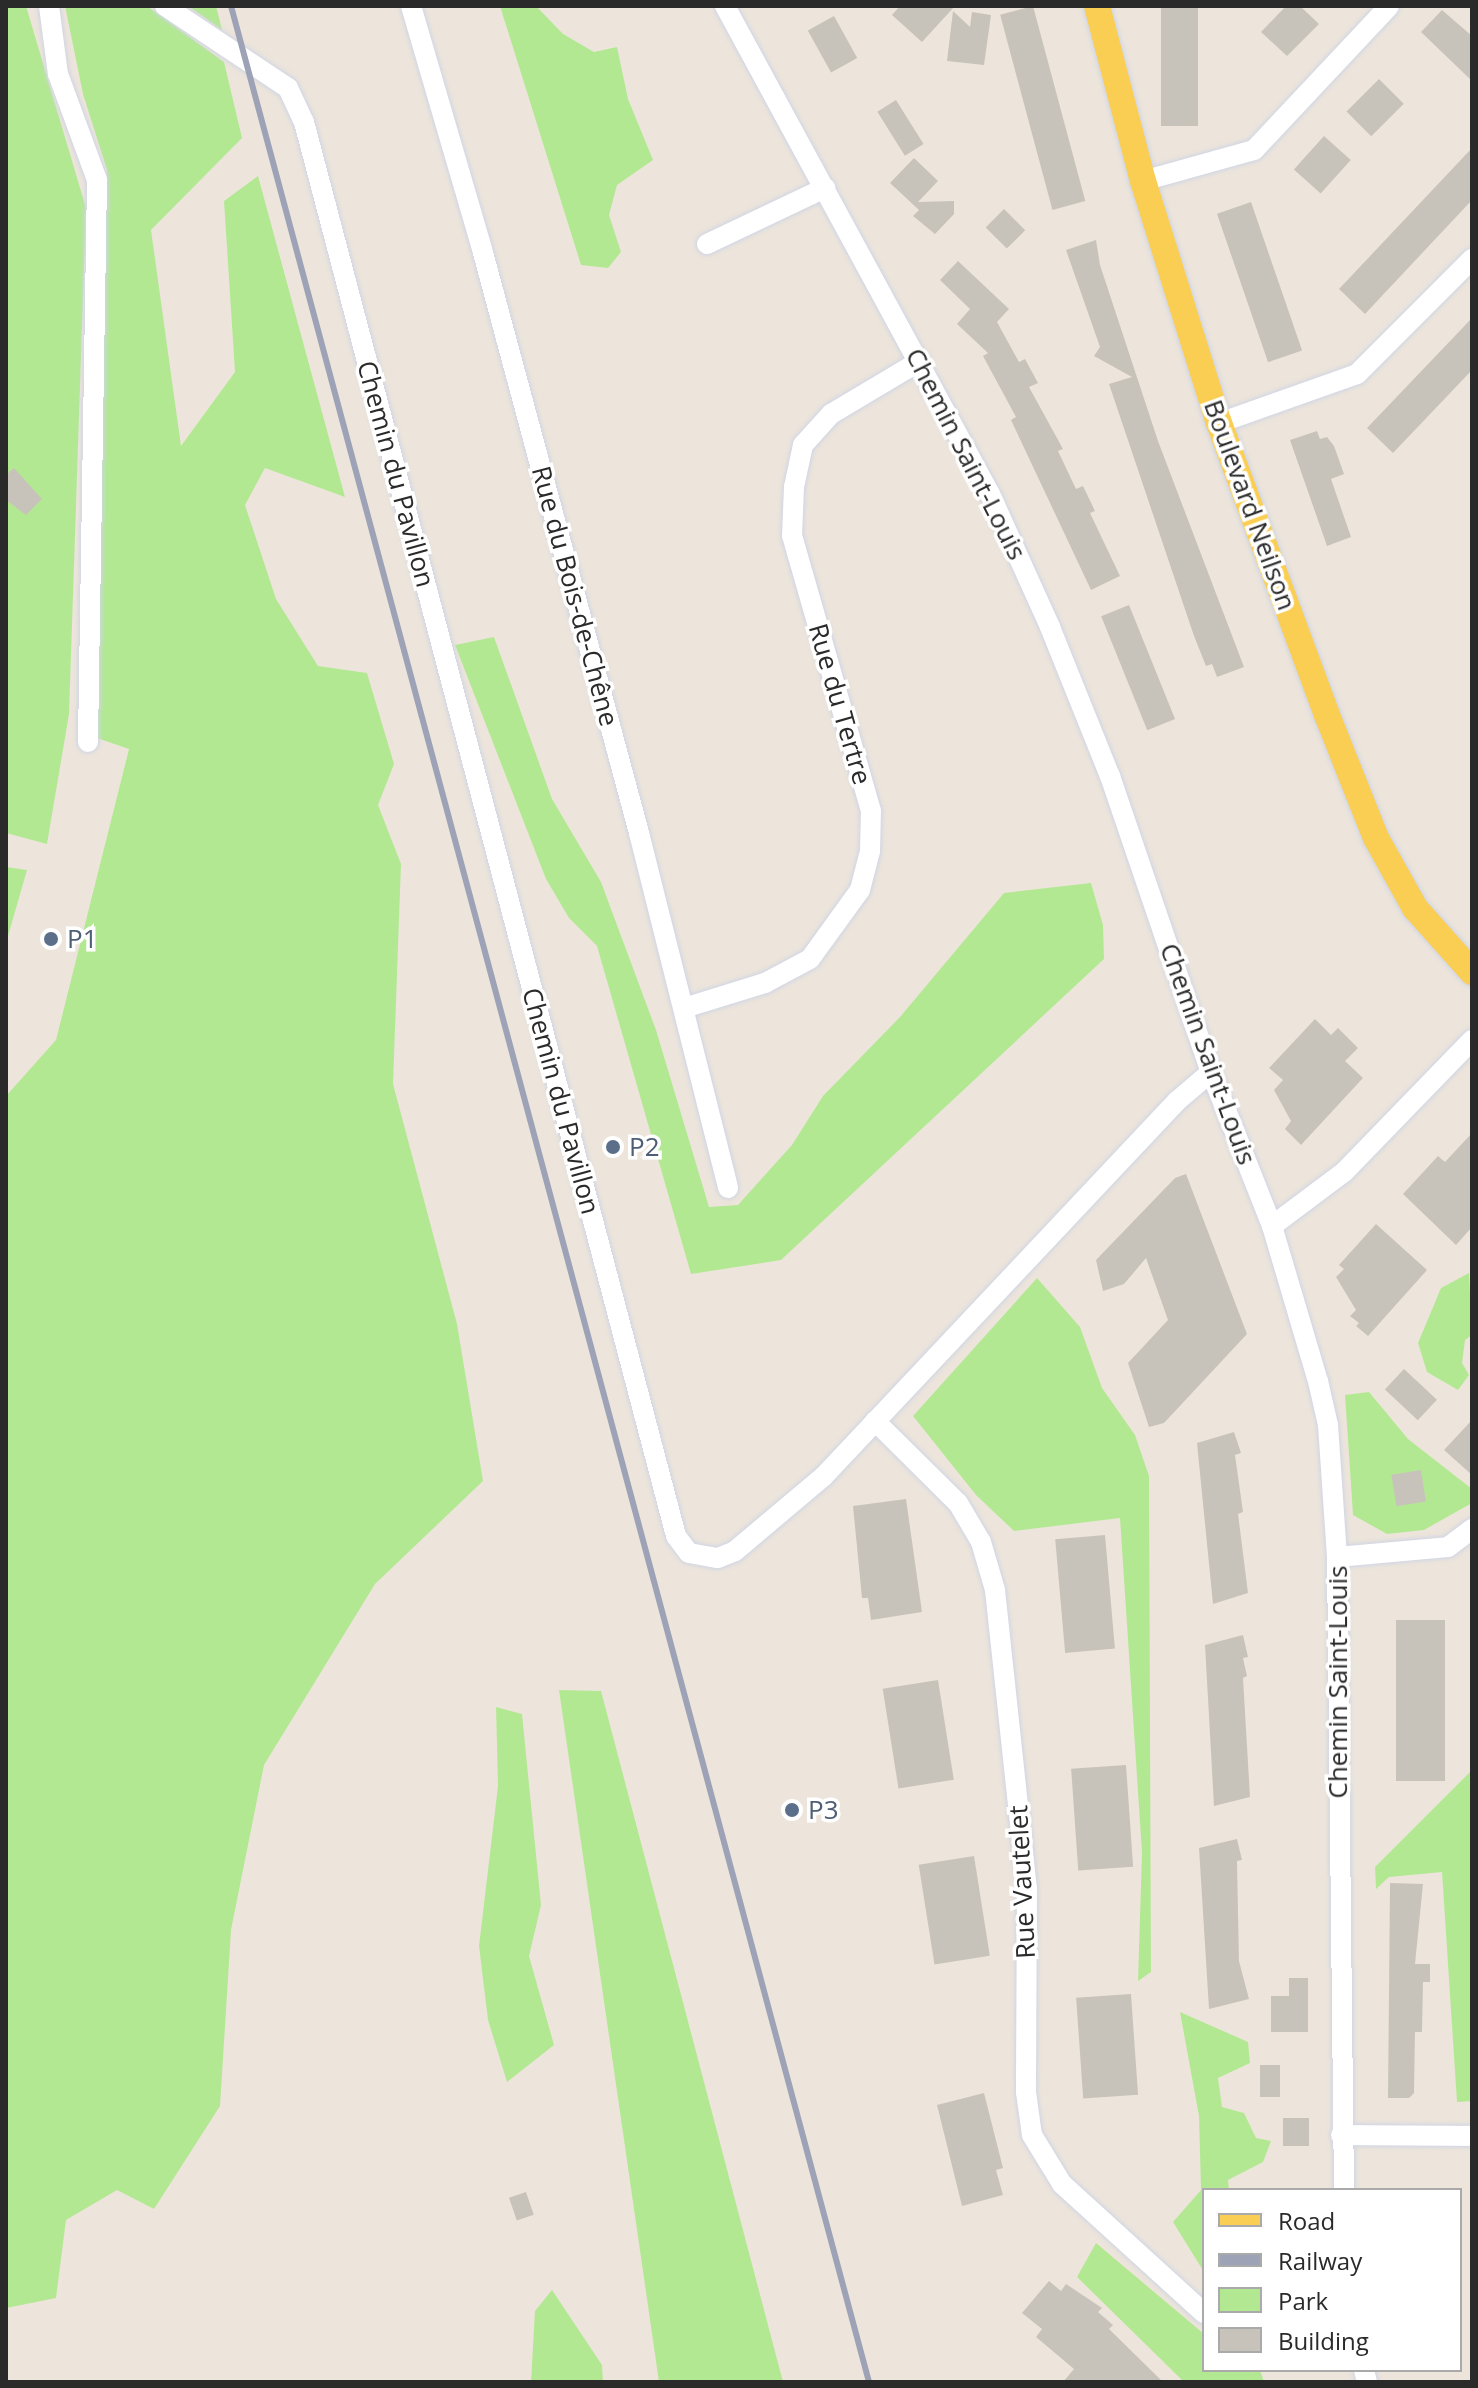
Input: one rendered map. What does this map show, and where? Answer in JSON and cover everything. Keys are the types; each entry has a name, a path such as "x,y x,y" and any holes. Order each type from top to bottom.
{"main road":[{"name":"Boulevard Neilson","path":"1097,6 1143,181 1219,423 1376,838 1415,908 1472,972"}],"street":[{"path":"49,6 58,74 97,180 88,742"},
{"name":"Chemin du Pavillon","path":"165,6 288,88 304,122 676,1536 689,1553 702,1558 735,1551 773,1523 875,1421 1177,1101 1211,1072"},
{"name":"Rue du Bois-de-Chêne","path":"411,6 490,279 684,1008 728,1188"},
{"name":"Chemin Saint-Louis","path":"725,6 990,494 1050,627 1110,776 1211,1072 1272,1226 1328,1425 1337,1557 1344,2188"},
{"path":"1143,181 1254,150 1389,6"},
{"path":"707,244 825,188"},
{"path":"1219,423 1357,374 1472,259"},
{"name":"Rue du Tertre","path":"684,1008 765,983 810,959 860,890 870,851 871,811 792,536 794,487 803,445 831,414 920,361"},
{"path":"1272,1226 1344,1172 1472,1040"},
{"name":"Rue Vautelet","path":"875,1421 958,1503 981,1542 995,1590 1027,1888 1026,2092 1032,2135 1062,2184 1202,2311"},
{"path":"1337,1557 1448,1547 1472,1529"},
{"path":"1341,2135 1472,2136"}],"green space":[{"path":"6,6 26,6 86,208 69,714 47,844 6,833"},
{"path":"65,6 147,6 224,62 242,138 151,230 181,446 235,372 224,201 258,176 345,497 265,468 245,505 276,599 318,666 367,673 394,764 378,805 401,864 393,1084 457,1324 483,1481 375,1584 264,1765 231,1930 220,2106 154,2209 117,2190 66,2220 56,2298 6,2308 6,1096 56,1040 129,749 94,737 107,170 83,94"},
{"path":"188,6 216,6 222,30"},
{"path":"500,6 536,6 563,34 594,52 617,47 628,99 653,160 617,185 609,215 621,252 608,268 581,265"},
{"path":"494,637 552,799 601,882 656,1030 709,1207 738,1205 792,1145 823,1096 900,1017 1004,893 1091,883 1103,925 1104,959 781,1260 691,1274 597,946 569,918 546,879 455,645"},
{"path":"6,867 27,870 6,943"},
{"path":"1469,1273 1472,1335 1465,1340 1462,1363 1469,1375 1458,1390 1427,1372 1418,1343 1441,1288"},
{"path":"1037,1278 1080,1327 1102,1388 1135,1435 1149,1476 1151,1972 1138,1981 1142,1853 1120,1518 1014,1531 976,1495 913,1416"},
{"path":"1369,1392 1408,1439 1472,1489 1472,1503 1424,1530 1387,1534 1353,1515 1345,1395"},
{"path":"559,1690 601,1691 783,2382 659,2382"},
{"path":"496,1707 522,1714 541,1905 529,1956 554,2045 507,2082 488,2020 479,1946 498,1786"},
{"path":"1472,1770 1472,2101 1457,2102 1442,1872 1389,1877 1376,1889 1375,1867"},
{"path":"1180,2012 1248,2042 1250,2063 1218,2078 1222,2107 1244,2113 1256,2138 1271,2141 1263,2162 1228,2180 1229,2188 1202,2188 1202,2269 1173,2222 1201,2190 1199,2116"},
{"path":"1096,2243 1202,2332 1202,2372 1261,2372 1264,2382 1184,2382 1077,2277"},
{"path":"552,2290 602,2365 603,2382 531,2382 535,2311"}],"building":[{"path":"900,6 955,6 922,42 892,15"},
{"path":"1033,6 1085,201 1052,210 1000,15"},
{"path":"1161,6 1198,6 1198,126 1161,126"},
{"path":"1286,6 1300,6 1319,24 1287,56 1261,32"},
{"path":"1442,10 1472,36 1472,81 1421,32"},
{"path":"953,11 970,27 972,12 991,15 984,65 947,61"},
{"path":"834,16 857,58 831,73 808,31"},
{"path":"1379,79 1404,104 1371,136 1346,112"},
{"path":"896,100 924,144 905,156 877,112"},
{"path":"1324,136 1351,160 1321,194 1294,169"},
{"path":"1472,148 1472,200 1365,314 1339,289"},
{"path":"914,158 938,181 918,202 954,201 954,214 935,234 913,216 919,210 890,183"},
{"path":"1251,202 1302,350 1268,362 1217,214"},
{"path":"1004,209 1025,230 1007,249 986,227"},
{"path":"1096,240 1100,265 1158,441 1244,667 1217,677 1212,664 1206,666 1194,636 1109,384 1132,377 1094,356 1100,347 1066,250"},
{"path":"958,261 1009,309 997,322 1019,362 1025,359 1038,383 1029,387 1063,449 1058,451 1076,489 1083,486 1095,511 1090,513 1120,576 1091,590 1011,420 1016,417 983,356 988,353 957,324 970,309 940,280"},
{"path":"1472,318 1472,370 1393,453 1367,428"},
{"path":"1317,431 1320,439 1327,437 1334,446 1344,474 1331,479 1351,537 1327,546 1290,440"},
{"path":"14,468 42,499 26,515 6,500 6,475"},
{"path":"1129,605 1175,719 1147,730 1101,616"},
{"path":"1315,1019 1331,1035 1338,1028 1358,1048 1345,1061 1363,1078 1301,1145 1285,1129 1291,1121 1274,1090 1283,1080 1269,1068"},
{"path":"1472,1133 1472,1227 1456,1245 1403,1194 1438,1156 1445,1162"},
{"path":"1186,1174 1247,1334 1164,1423 1149,1427 1128,1363 1168,1320 1146,1258 1124,1284 1103,1291 1096,1260 1175,1178"},
{"path":"1376,1224 1427,1270 1368,1336 1350,1316 1356,1310 1336,1277 1344,1269 1339,1265"},
{"path":"1404,1369 1437,1400 1418,1420 1385,1389"},
{"path":"1472,1420 1472,1475 1444,1450"},
{"path":"1234,1432 1241,1453 1235,1455 1243,1512 1238,1514 1248,1593 1213,1604 1197,1443"},
{"path":"1421,1470 1426,1502 1396,1506 1391,1475"},
{"path":"906,1499 922,1612 871,1620 868,1598 862,1598 853,1506"},
{"path":"1105,1535 1115,1649 1065,1653 1055,1539"},
{"path":"1396,1620 1445,1620 1445,1781 1396,1781"},
{"path":"1243,1635 1248,1657 1243,1658 1247,1676 1243,1678 1250,1797 1214,1806 1205,1645"},
{"path":"938,1680 954,1780 898,1789 883,1689"},
{"path":"1126,1765 1133,1867 1078,1871 1071,1769"},
{"path":"1237,1839 1242,1860 1237,1861 1239,1961 1249,1999 1209,2009 1199,1848"},
{"path":"974,1856 990,1956 934,1965 919,1865"},
{"path":"1390,1883 1423,1884 1415,1964 1430,1964 1430,1982 1423,1982 1422,2032 1415,2032 1414,2093 1409,2098 1388,2098"},
{"path":"1289,1978 1308,1978 1308,2032 1271,2032 1271,1996 1289,1996"},
{"path":"1131,1994 1138,2095 1083,2099 1076,1998"},
{"path":"1260,2065 1280,2065 1280,2097 1260,2097"},
{"path":"984,2093 1003,2168 996,2170 1003,2195 962,2206 937,2105"},
{"path":"1283,2118 1309,2118 1309,2146 1283,2146"},
{"path":"526,2192 534,2215 517,2221 509,2198"},
{"path":"1049,2281 1061,2291 1066,2284 1102,2308 1098,2312 1113,2325 1109,2329 1163,2382 1063,2382 1074,2369 1036,2337 1042,2329 1022,2313"}],"railway":[{"path":"231,6 869,2382"}],"place":[{"name":"P1","path":"51,939"},
{"name":"P2","path":"613,1147"},
{"name":"P3","path":"792,1810"}]}
